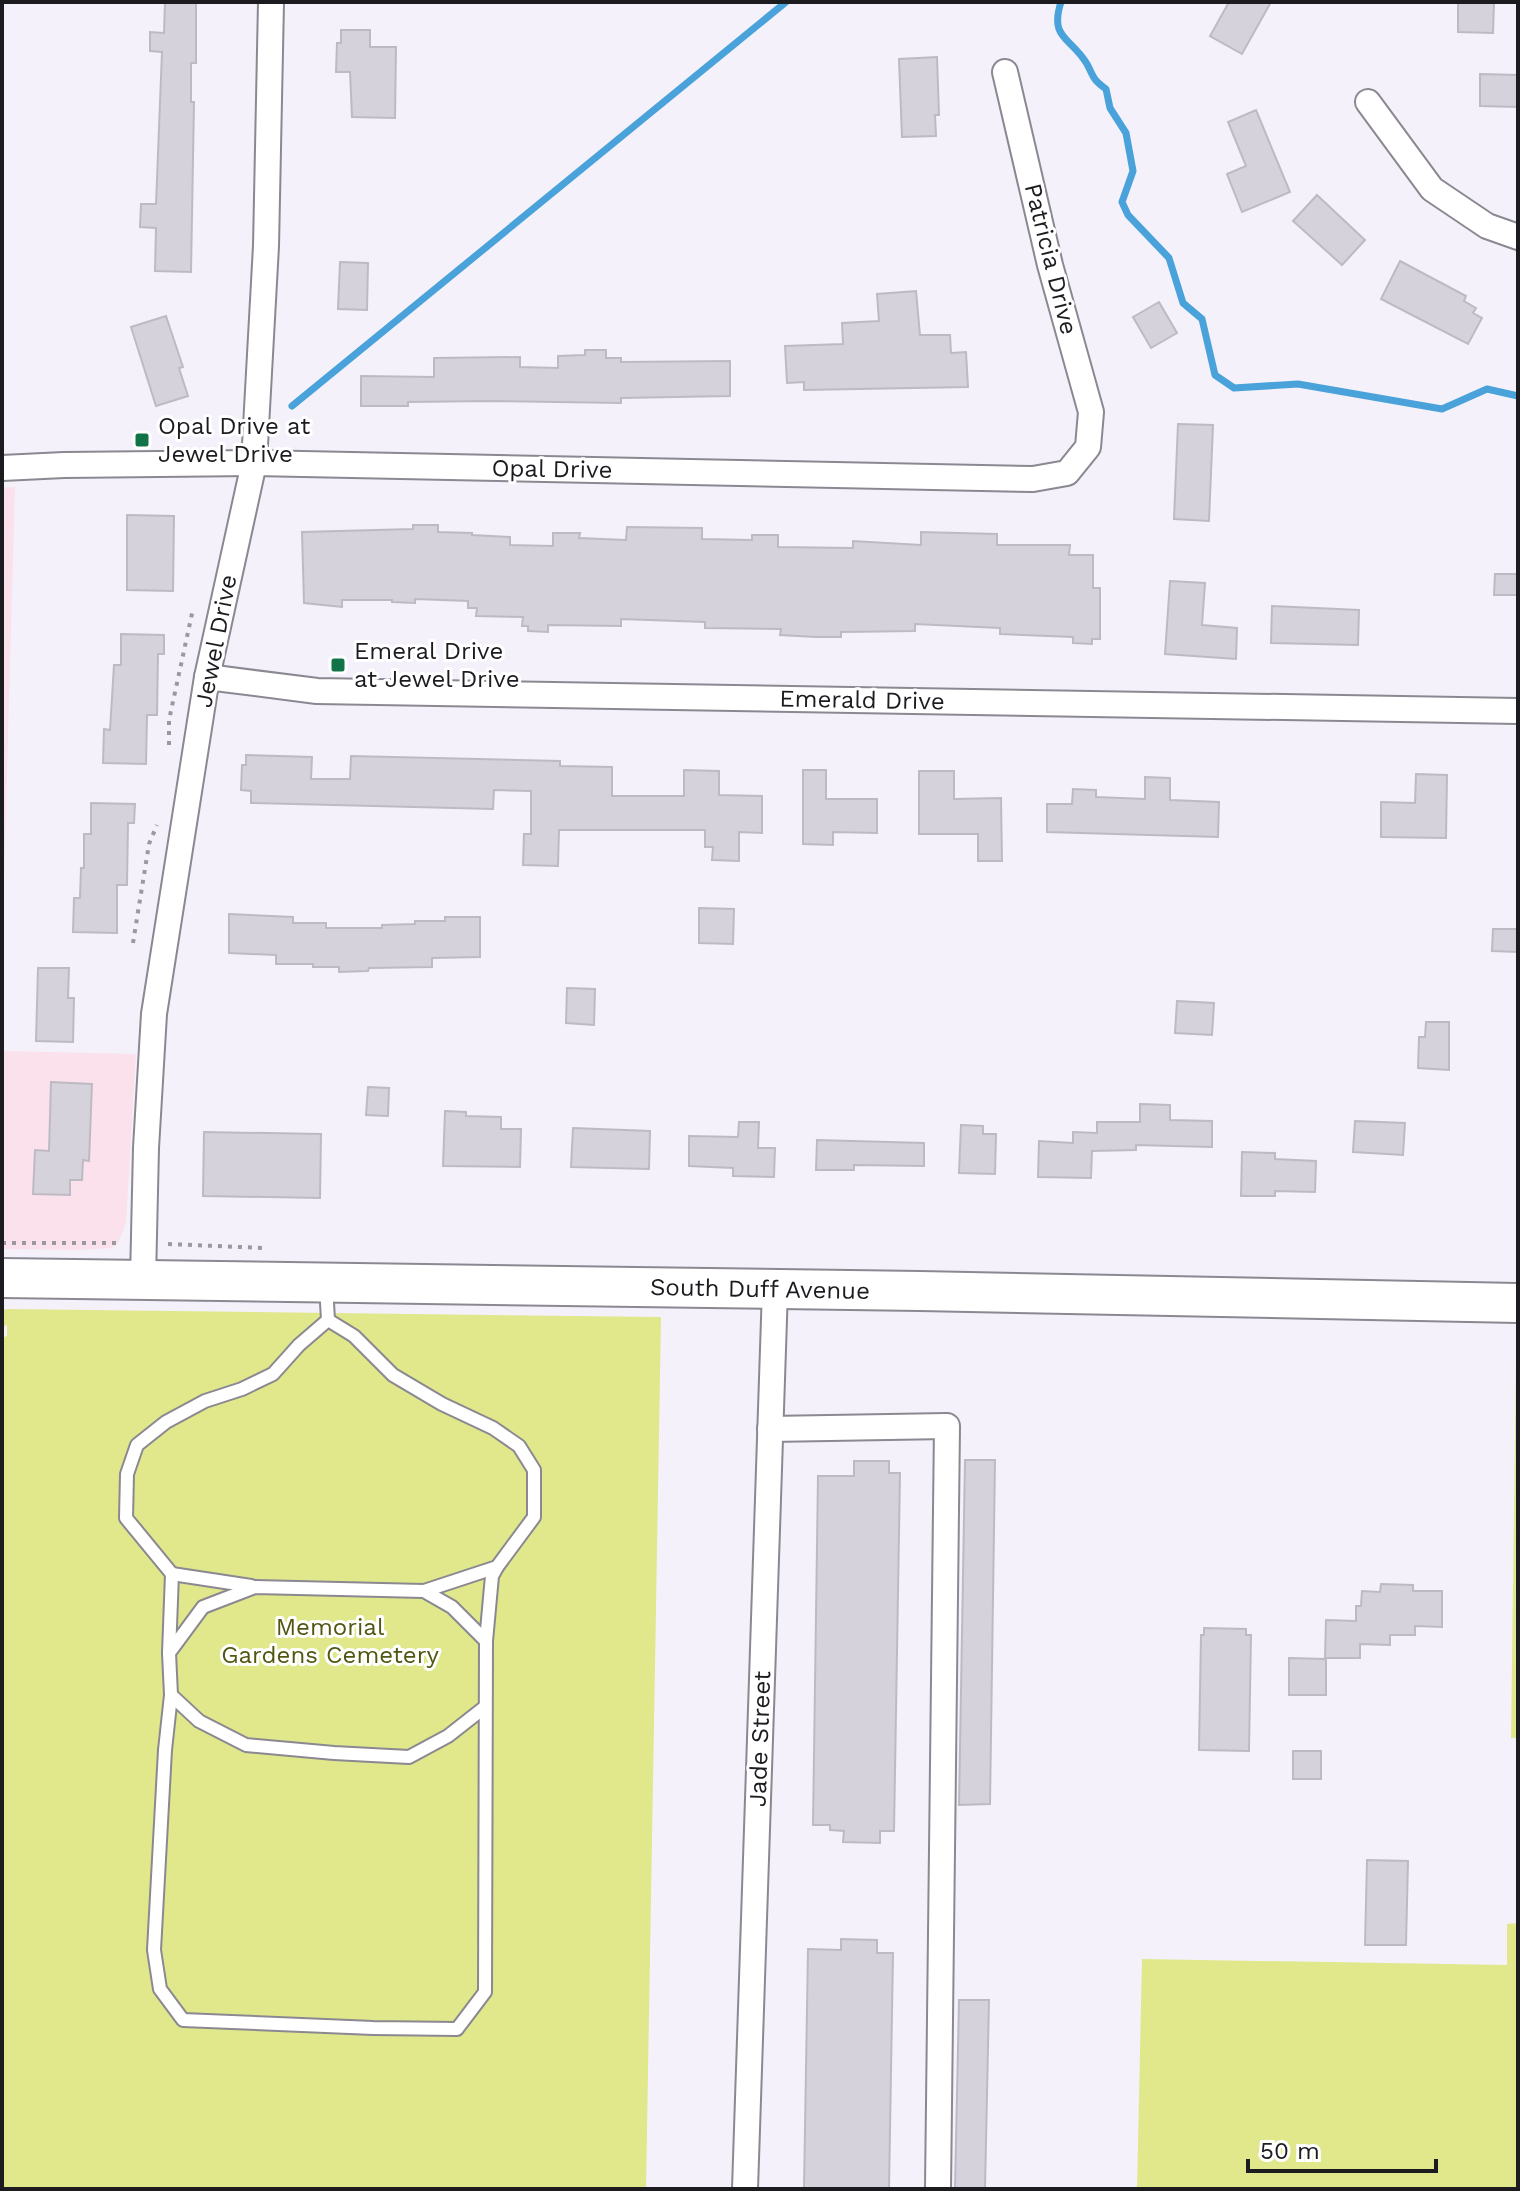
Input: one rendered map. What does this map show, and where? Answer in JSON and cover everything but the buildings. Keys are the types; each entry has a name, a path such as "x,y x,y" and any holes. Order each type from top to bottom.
{"main road":[{"name":"South Duff Avenue","path":"2,1278 1518,1303"}],"street":[{"name":"Jewel Drive","path":"143,1279 146,1148 154,1014 207,677 254,463 266,246 271,2"},
{"name":"Patricia Drive","path":"1005,72 1050,265 1091,412 1088,447"},
{"path":"1368,102 1432,189 1487,226 1518,237"},
{"name":"Opal Drive","path":"2,468 254,463 1033,479 1067,473 1088,447"},
{"name":"Emerald Drive","path":"207,677 317,691 1518,711"},
{"name":"Jade Street","path":"745,2189 775,1289"},
{"path":"770,1429 947,1426 938,2189"}],"lane":[{"path":"326,1282 328,1320"},
{"path":"328,1320 354,1336 393,1375 442,1404 493,1428 519,1446 534,1470 534,1517 492,1576 486,1641 485,1992 457,2029 183,2020 160,1989 154,1950 171,1695 172,1574 126,1518 127,1474 137,1445 166,1422 205,1401 242,1389 273,1374 299,1345 328,1320"},
{"path":"172,1574 255,1587 424,1591 497,1567"},
{"path":"169,1653 203,1607 255,1587"},
{"path":"424,1591 452,1607 486,1641"},
{"path":"171,1695 199,1721 246,1745 409,1757 448,1736 485,1707"}],"path":[{"path":"170,754 169,720 193,609"},
{"path":"133,943 149,844 159,820"},
{"path":"2,1243 118,1243"}],"shaded area":[{"path":"15,487 2,951 2,488"},
{"path":"2,1051 136,1054 126,1223 118,1243 112,1248 2,1249"}],"green space":[{"name":"Memorial Gardens Cemetery","path":"2,1310 661,1317 646,2189 2,2189 2,1338 7,1336 7,1325 2,1327"},
{"path":"1516,1362 1518,1738 1511,1738"},
{"path":"1518,1923 1518,2189 1137,2189 1142,1959 1507,1965 1507,1924"}],"waterway":[{"path":"292,406 786,2"},
{"path":"1061,2 1058,14 1060,31 1106,89 1110,108 1126,133 1133,171 1122,202 1128,215 1169,258 1183,303 1202,319 1215,375 1234,388 1298,384 1442,409 1487,389 1518,396"}],"place":[{"name":"Opal Drive at Jewel Drive","path":"142,440"},
{"name":"Emeral Drive at Jewel Drive","path":"338,665"}]}
